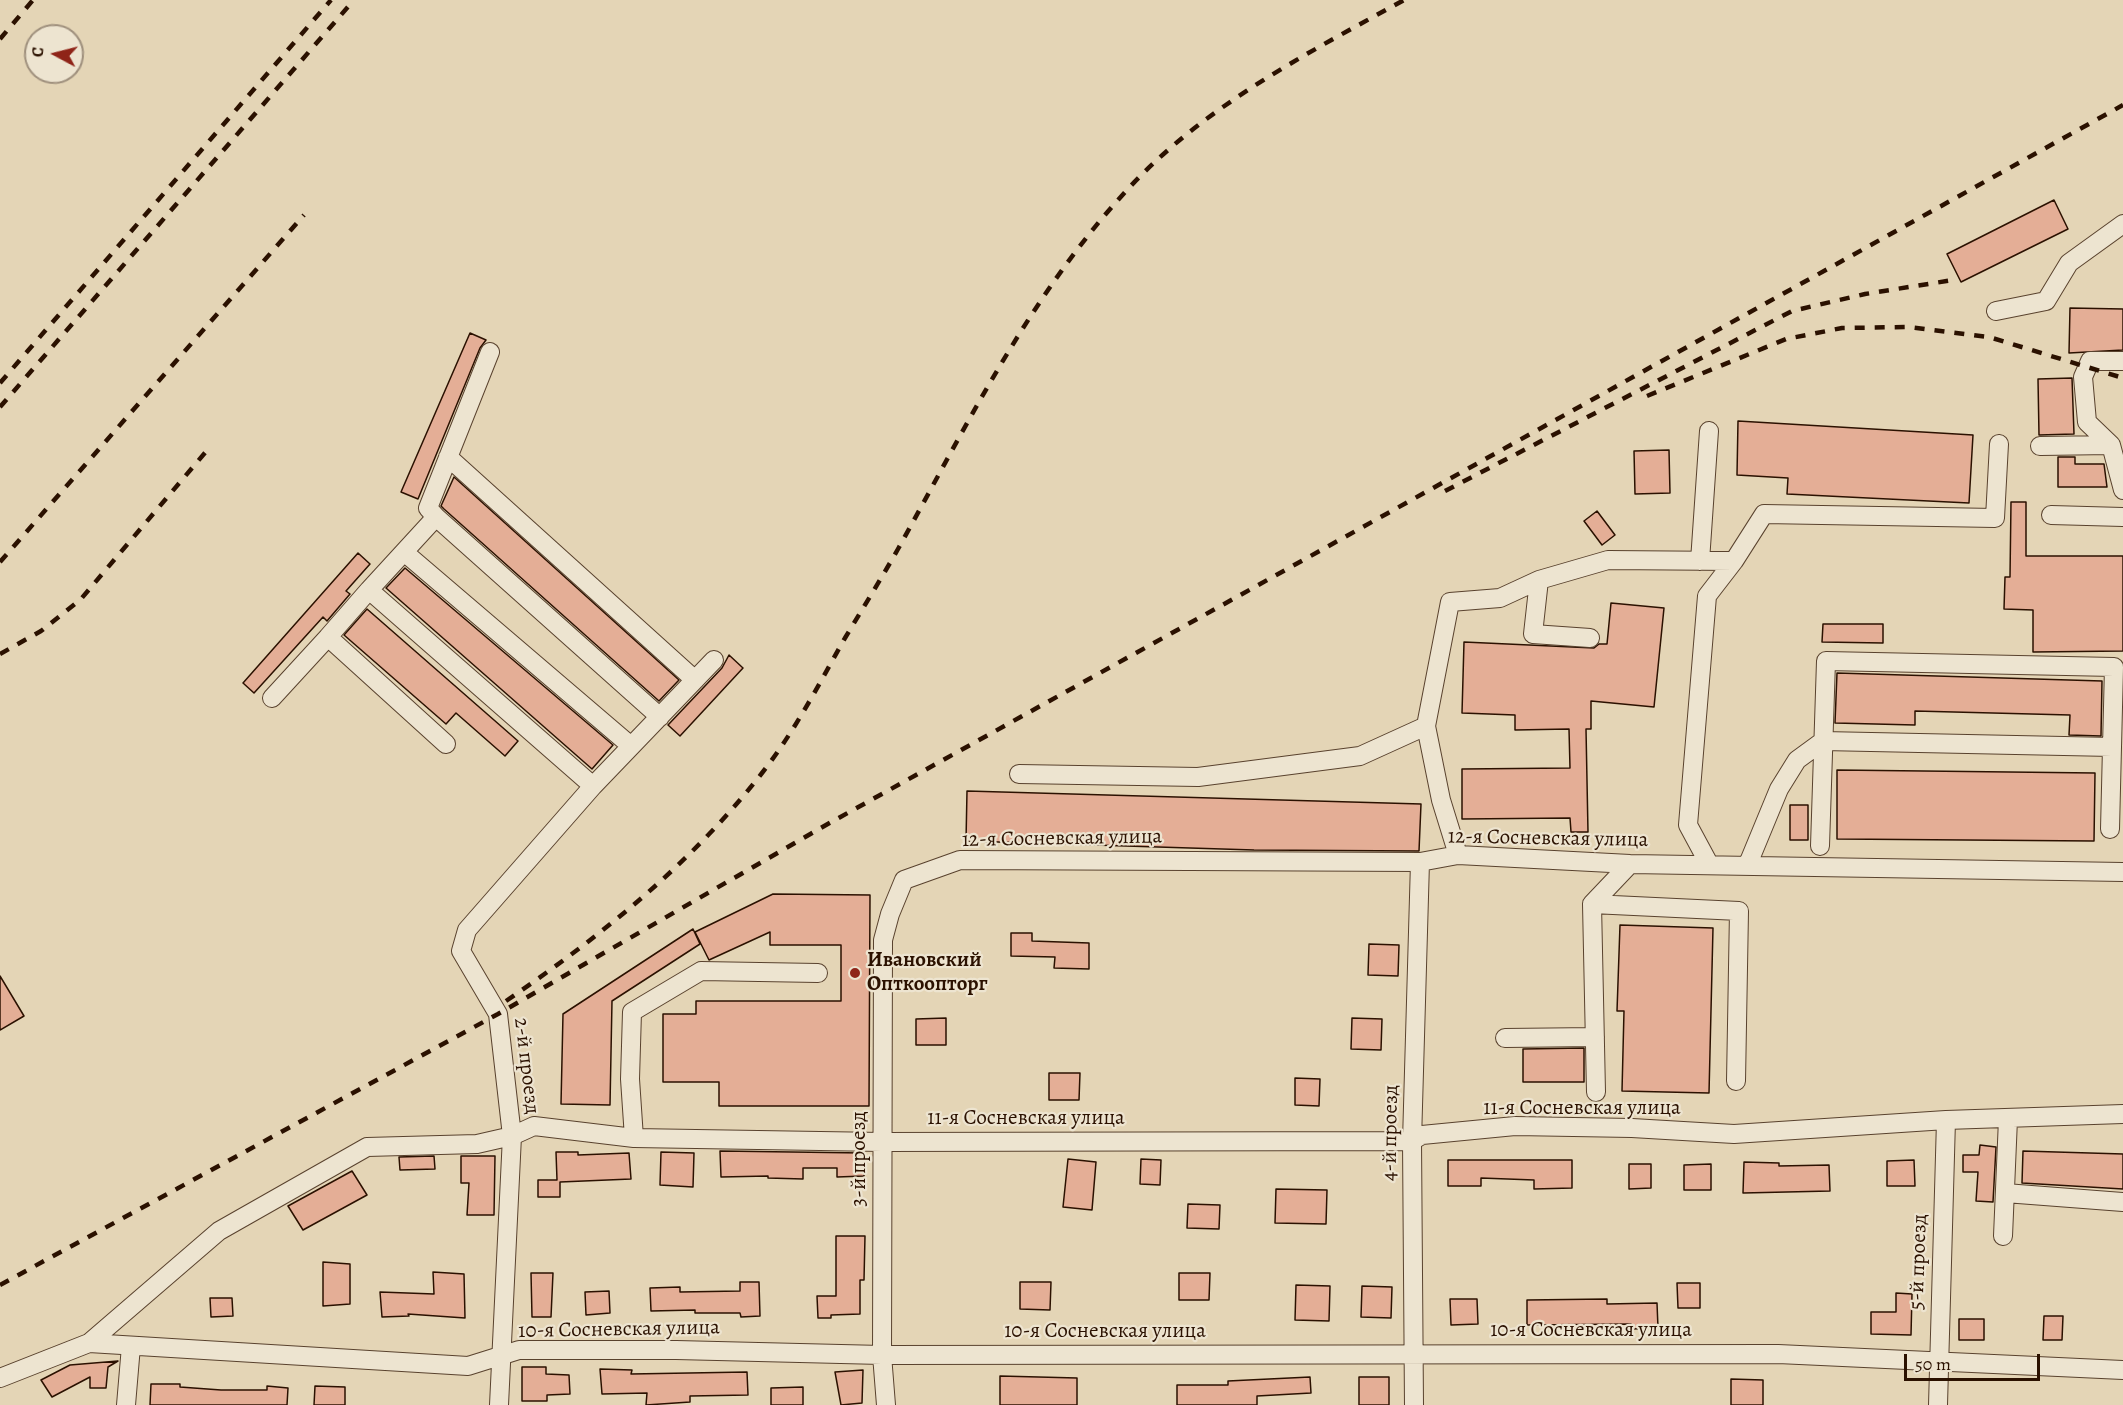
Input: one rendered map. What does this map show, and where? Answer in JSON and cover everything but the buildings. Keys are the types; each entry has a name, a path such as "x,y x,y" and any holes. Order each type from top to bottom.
{"street":[{"path":"1996,312 2046,301 2069,262 2123,224"},
{"path":"490,352 428,507 436,517 660,717"},
{"path":"2123,361 2090,361 2083,377 2087,422 2111,445 2120,466 2123,490"},
{"path":"1700,561 1709,431"},
{"path":"1709,864 1688,825 1707,596 1734,561 1764,514 1995,518 1999,444"},
{"path":"2040,446 2111,445"},
{"path":"448,457 695,680"},
{"path":"2051,515 2123,517"},
{"path":"272,698 436,517"},
{"path":"404,552 631,746"},
{"path":"1458,855 1441,800 1426,726 1450,602 1500,598 1539,580 1608,560 1734,561"},
{"path":"1539,580 1533,634 1590,638"},
{"path":"369,590 592,786"},
{"path":"328,637 446,744"},
{"name":"2-й проезд","path":"499,1405 512,1133 498,1014 461,951 467,930 592,786 714,660"},
{"path":"1820,846 1826,661 2114,667 2110,829"},
{"path":"1019,774 1198,777 1359,756 1426,726"},
{"path":"1748,864 1779,789 1797,760 1823,741 2112,747"},
{"name":"12-я Сосневская улица","path":"890,914 904,880 960,860 1420,862 1458,855 1630,864 1748,864 2123,872"},
{"name":"4-й проезд","path":"1414,1405 1416,1354 1412,1141 1420,862"},
{"path":"1596,1092 1592,904 1630,864"},
{"path":"1592,904 1739,911 1736,1081"},
{"name":"3-й проезд","path":"886,1405 882,1355 883,940 890,914"},
{"path":"634,1138 630,1079 632,1012 700,971 818,973"},
{"path":"1505,1038 1595,1037"},
{"name":"11-я Сосневская улица","path":"0,1378 89,1343 219,1231 367,1147 477,1144 534,1126 634,1138 882,1142 1412,1141 1422,1135 1515,1126 1734,1134 1946,1120 2123,1114"},
{"path":"2003,1236 2008,1119"},
{"name":"5-й проезд","path":"1938,1405 1946,1120"},
{"path":"2005,1193 2123,1202"},
{"name":"10-я Сосневская улица","path":"89,1343 468,1366 519,1350 642,1350 882,1355 1778,1354 2123,1370"},
{"path":"126,1405 131,1346"}],"railway":[{"path":"0,39 33,0"},
{"path":"0,383 331,0"},
{"path":"0,407 354,0"},
{"path":"506,1001 576,951 643,897 705,838 762,773 806,707 898,549 975,409 1030,317 1092,230 1127,190 1189,132 1223,107 1294,62 1404,0"},
{"path":"0,1285 498,1014 826,825 2123,105"},
{"path":"0,562 304,215"},
{"path":"1445,491 1792,311 1865,294 1953,280"},
{"path":"1647,396 1786,339 1842,328 1908,327 1989,337 2123,378"},
{"path":"0,654 41,631 81,599 209,448"}],"place":[{"name":"Ивановский Опткоопторг","path":"855,973"}]}
